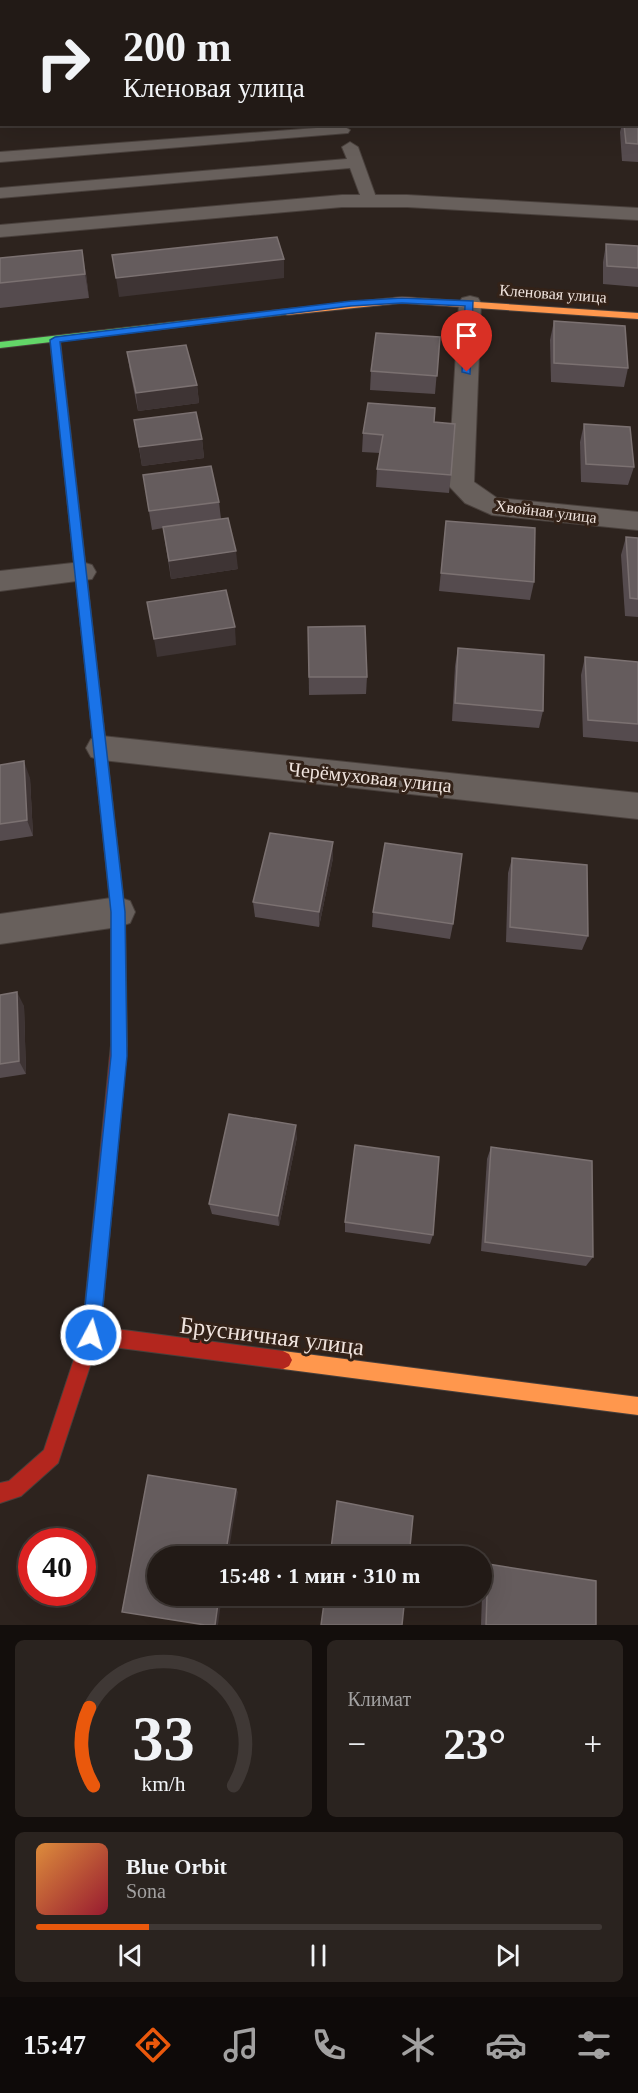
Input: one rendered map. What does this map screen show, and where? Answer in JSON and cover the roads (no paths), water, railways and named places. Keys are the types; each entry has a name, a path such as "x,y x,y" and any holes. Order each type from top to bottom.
{"street":[{"path":"0,231 308,203 369,200 638,214"},
{"name":"Кленовая улица","path":"0,345 402,300 638,316"},
{"name":"Хвойная улица","path":"470,303 461,485 474,497 492,506 638,521"},
{"path":"0,1493 14,1489 51,1456 91,1335 119,1056 118,912 102,748 55,340"},
{"path":"0,581 82,572"},
{"name":"Черёмуховая улица","path":"102,748 638,806"},
{"path":"0,929 118,912"},
{"name":"Брусничная улица","path":"91,1335 638,1406"}],"lane":[{"path":"0,157 342,127 369,200"},
{"path":"0,192 355,163"}]}
